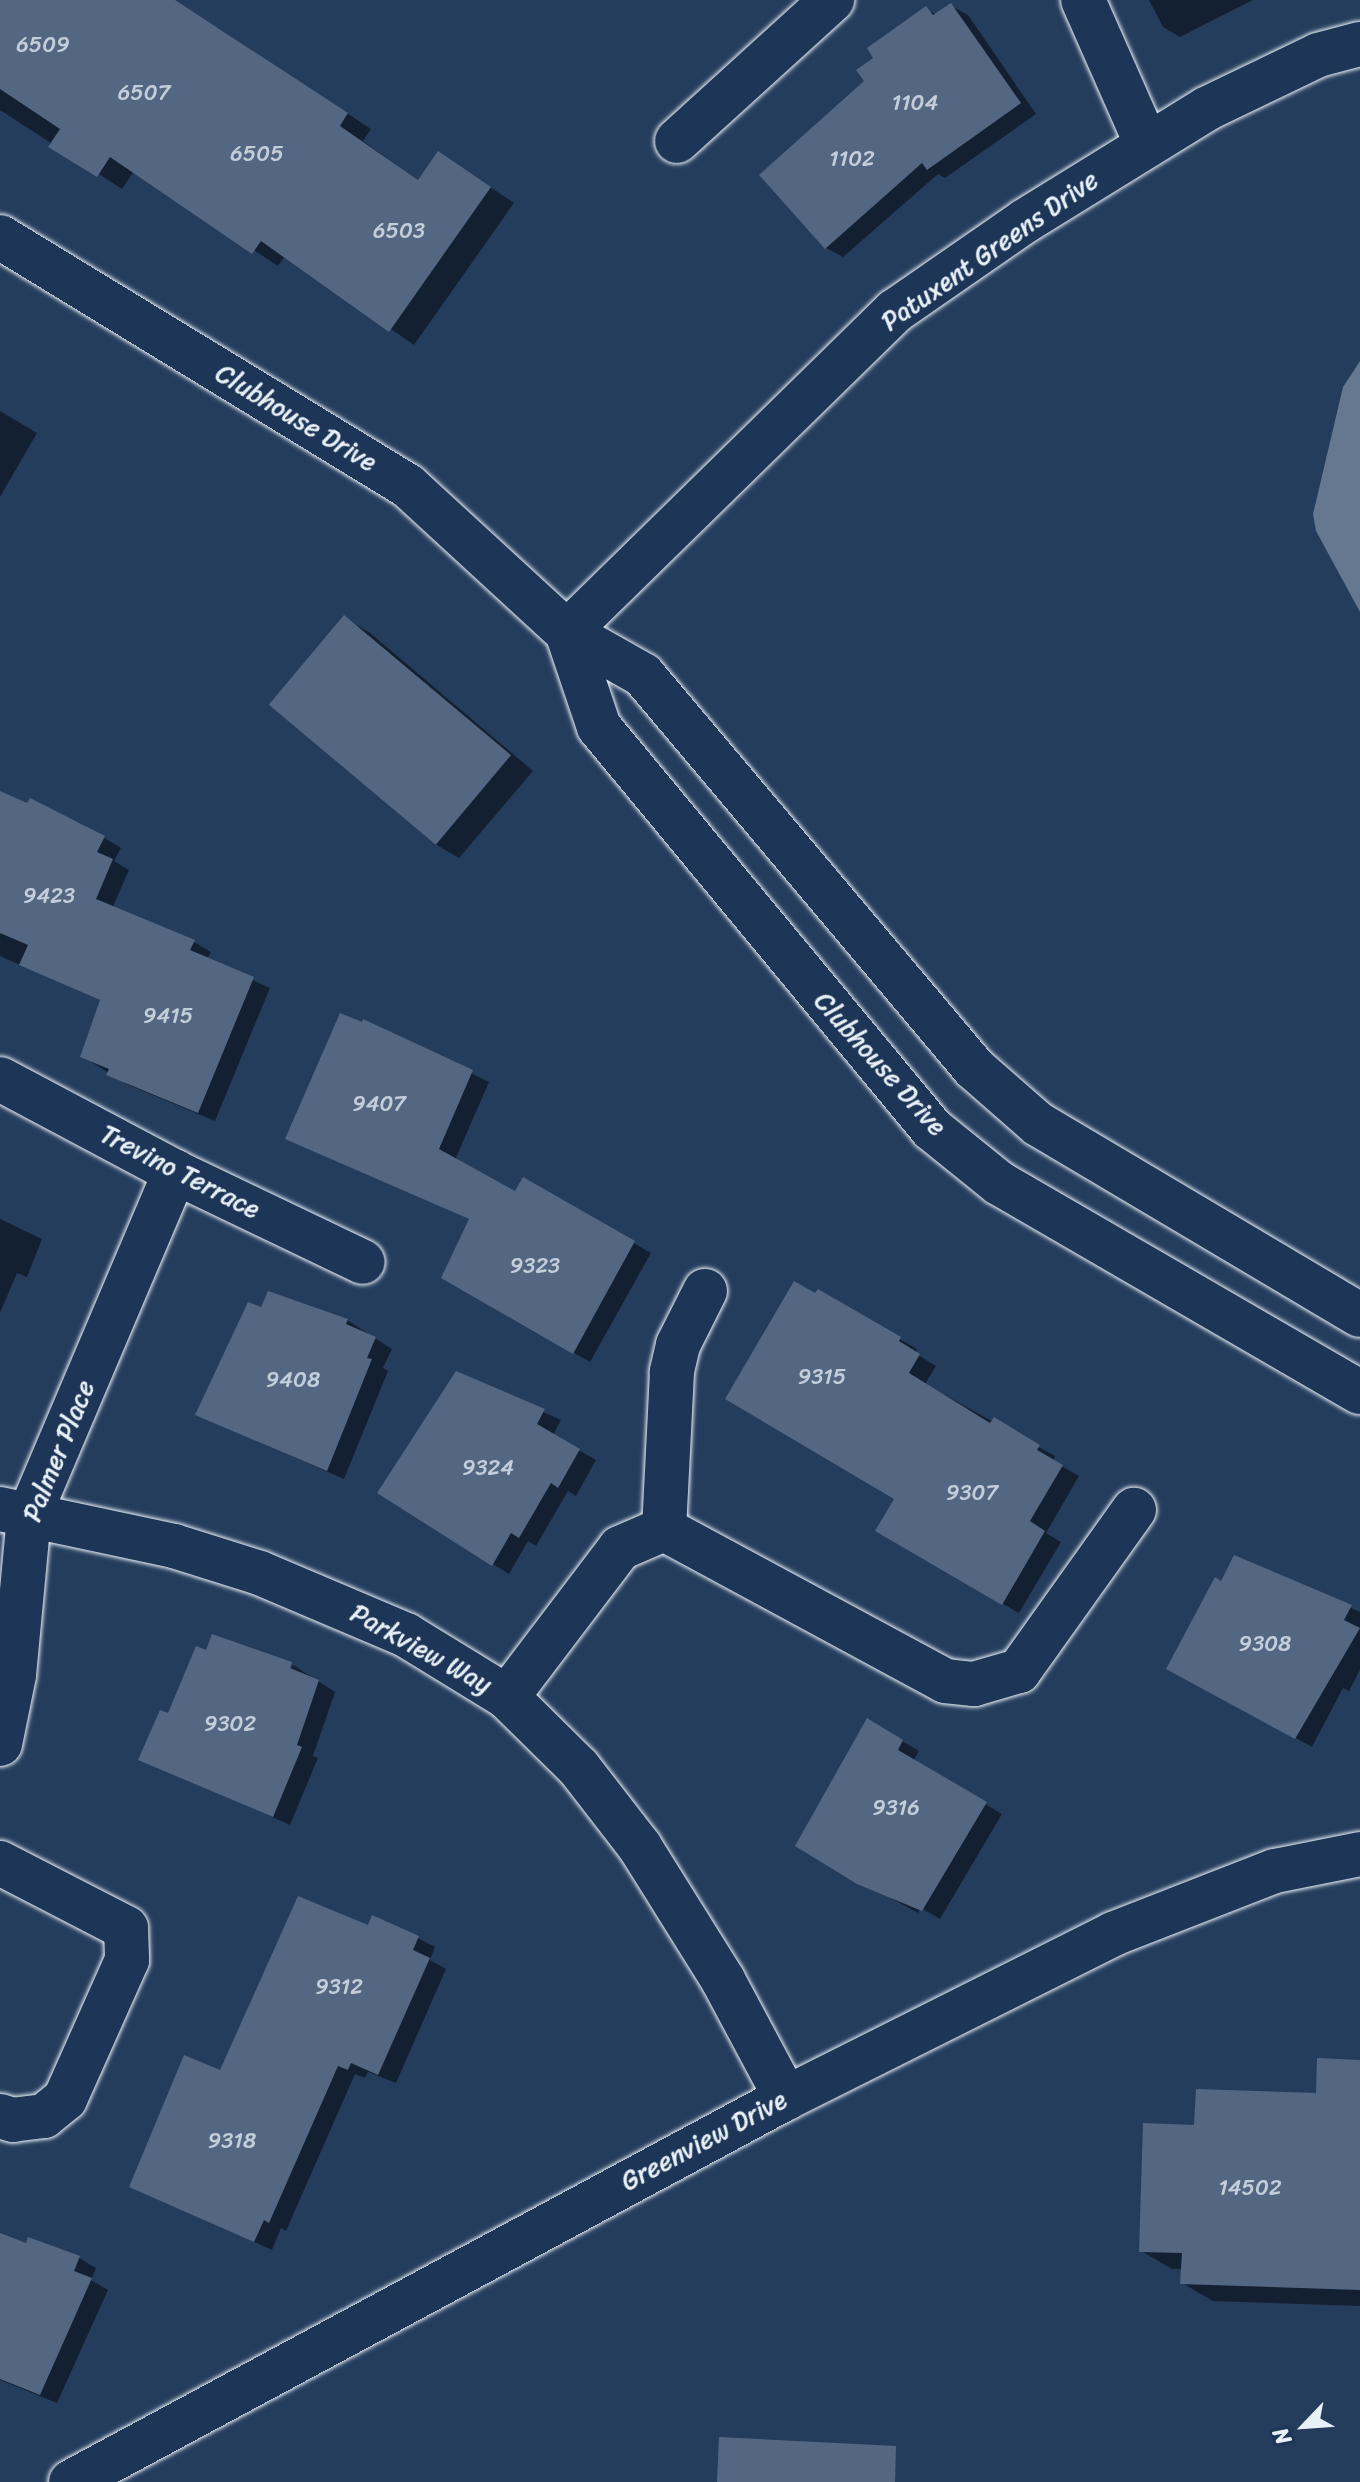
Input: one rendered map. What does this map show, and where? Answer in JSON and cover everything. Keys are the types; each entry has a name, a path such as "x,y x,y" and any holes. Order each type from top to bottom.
{"street":[{"path":"677,141 832,0"},
{"path":"1083,0 1147,145"},
{"name":"Patuxent Greens Drive","path":"567,632 895,311 1025,221 1206,109 1318,55 1360,44"},
{"name":"Clubhouse Drive","path":"0,237 408,486 567,632 643,675 974,1068 1027,1115 1127,1180 1360,1315"},
{"name":"Clubhouse Drive","path":"567,632 599,727 932,1129 999,1183 1360,1392"},
{"name":"Trevino Terrace","path":"0,1079 175,1172 363,1262"},
{"name":"Palmer Place","path":"0,1744 14,1675 14,1512 175,1172"},
{"path":"664,1529 672,1372 678,1345 705,1291"},
{"path":"664,1529 945,1681 974,1684 1019,1671 1134,1510"},
{"name":"Parkview Way","path":"14,1512 174,1546 260,1573 406,1635 507,1697 579,1768 640,1847 723,1980 786,2098"},
{"path":"507,1697 620,1548 664,1529"},
{"name":"Greenview Drive","path":"71,2482 786,2098 1113,1934 1275,1871 1360,1854"},
{"path":"0,1863 126,1928 127,1960 65,2099 44,2116 13,2120 0,2116"}],"water":[{"path":"1360,361 1360,612 1316,531 1313,514 1343,387"}],"building":[{"path":"0,0 175,0 348,113 340,126 418,180 438,151 491,187 389,332 261,241 252,254 110,157 97,177 48,147 60,129 0,89"},
{"path":"951,3 1021,103 927,170 922,163 825,249 759,175 864,81 856,70 873,58 867,48 926,6 933,15"},
{"path":"344,615 511,755 436,845 269,705"},
{"path":"0,791 27,803 30,798 105,836 97,852 113,859 96,899 195,940 190,950 254,977 198,1113 106,1075 109,1069 80,1057 100,1000 19,965 28,945 0,933"},
{"path":"340,1013 362,1022 363,1019 473,1070 439,1149 515,1191 523,1177 635,1241 573,1354 441,1278 469,1219 285,1139"},
{"path":"794,1281 815,1293 818,1289 901,1337 899,1341 920,1354 909,1373 990,1423 994,1417 1040,1445 1037,1450 1063,1465 1030,1521 1045,1531 1002,1605 875,1531 894,1499 725,1399"},
{"path":"268,1291 348,1319 346,1324 376,1337 367,1358 372,1359 327,1471 195,1415 248,1302 261,1307"},
{"path":"456,1371 545,1409 537,1424 580,1449 558,1488 551,1483 519,1538 511,1533 492,1566 377,1493"},
{"path":"1234,1555 1352,1605 1344,1620 1360,1628 1295,1739 1166,1669 1215,1577 1221,1581"},
{"path":"212,1634 292,1662 290,1668 319,1680 297,1745 302,1747 273,1817 138,1760 160,1710 168,1713 196,1646 206,1650"},
{"path":"867,1718 903,1740 898,1750 987,1802 922,1911 857,1884 795,1846"},
{"path":"298,1896 368,1925 372,1915 419,1936 413,1950 430,1958 378,2075 351,2063 348,2070 338,2066 269,2223 264,2220 254,2242 129,2187 184,2055 220,2070"},
{"path":"1317,2058 1360,2060 1360,2290 1180,2284 1182,2253 1139,2252 1143,2123 1194,2125 1196,2089 1316,2093"},
{"path":"0,2233 26,2243 28,2237 80,2256 74,2271 92,2278 40,2395 0,2379"},
{"path":"719,2437 896,2446 895,2482 717,2482"}]}
